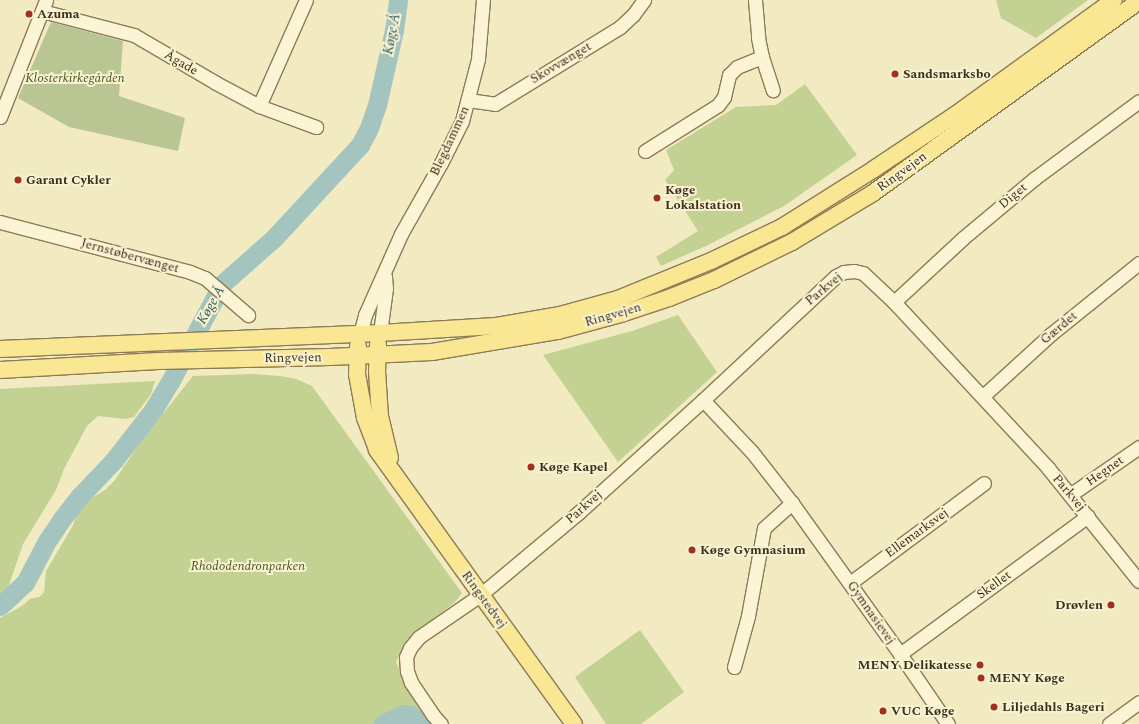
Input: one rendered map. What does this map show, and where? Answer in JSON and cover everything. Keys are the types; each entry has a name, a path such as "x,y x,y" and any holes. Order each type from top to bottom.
{"main road":[{"name":"Ringvejen","path":"0,349 380,334 496,326 560,315 618,299 711,261 782,227 874,169 955,115 1114,0"},
{"name":"Ringvejen","path":"0,370 158,361 357,356 432,352 558,331 669,298 714,280 792,242 873,193 1139,1"},
{"name":"Ringstedvej","path":"360,334 357,356 357,374 365,418 377,450 574,724"},
{"name":"Ringstedvej","path":"380,334 377,355 380,416 395,474"}],"street":[{"path":"259,106 306,0"},
{"name":"Blegdammen","path":"360,334 365,315 401,234 441,163 462,121 481,40 483,0"},
{"name":"Skovvænget","path":"468,100 495,104 620,27 633,15 644,0"},
{"path":"755,0 758,38 762,57 773,90"},
{"path":"0,116 44,6"},
{"name":"Ågade","path":"44,6 134,35 216,83 259,106 316,127"},
{"path":"645,151 718,105 724,97 729,75 737,67 762,57"},
{"name":"Diget","path":"894,302 963,238 1035,178 1139,100"},
{"name":"Jernstøbervænget","path":"0,222 190,272 205,278 248,315"},
{"name":"Gærdet","path":"983,396 1051,334 1139,263"},
{"name":"Parkvej","path":"441,724 433,715 411,682 407,671 406,657 410,648 419,637 480,595 578,513 703,400 815,295 836,276 844,272 854,271 863,274 894,302 983,396 1070,495 1139,581"},
{"name":"Blegdammen","path":"380,334 386,288 385,272"},
{"name":"Gymnasievej","path":"703,400 752,452 792,503 850,583 948,724"},
{"name":"Hegnet","path":"1070,495 1139,447"},
{"name":"Ellemarksvej","path":"850,583 984,482"},
{"path":"734,667 748,616 764,528 792,503"},
{"name":"Skellet","path":"900,654 1088,516"},
{"path":"1109,724 1139,702"}],"green space":[{"path":"996,0 1088,0 1036,38 1001,18"},
{"name":"Klosterkirkegården","path":"51,22 123,41 119,96 185,118 178,151 69,127 18,98"},
{"path":"805,84 857,155 784,206 708,245 661,266 656,257 698,231 665,180 674,170 666,150 736,107 776,105"},
{"path":"678,315 717,372 618,462 543,355 632,331"},
{"name":"Rhododendronparken","path":"252,374 281,376 296,379 312,386 462,593 455,602 407,640 396,662 402,676 433,724 0,724 0,618 22,606 30,599 39,597 44,592 46,571 72,527 79,510 88,500 105,490 115,480 139,444 193,376"},
{"path":"155,381 151,394 134,417 126,419 98,416 87,426 64,469 56,490 23,544 8,588 0,595 0,389"},
{"path":"640,630 684,692 641,724 606,724 575,677"}],"waterway":[{"name":"Køge Å","path":"0,606 25,583 47,541 61,520 80,496 114,460 153,410 170,382 222,284 274,238 360,145 369,128 377,105 394,30 398,0"},
{"name":"Køge Å","path":"383,724 403,714 410,715 421,724"}],"place":[{"name":"Azuma","path":"29,14"},
{"name":"Sandsmarksbo","path":"895,74"},
{"name":"Garant Cykler","path":"18,180"},
{"name":"Køge Lokalstation","path":"657,198"},
{"name":"Køge Kapel","path":"531,467"},
{"name":"Køge Gymnasium","path":"692,550"},
{"name":"Drøvlen","path":"1111,605"},
{"name":"MENY Delikatesse","path":"980,665"},
{"name":"MENY Køge","path":"981,678"},
{"name":"Liljedahls Bageri","path":"994,707"},
{"name":"VUC Køge","path":"883,711"}]}
